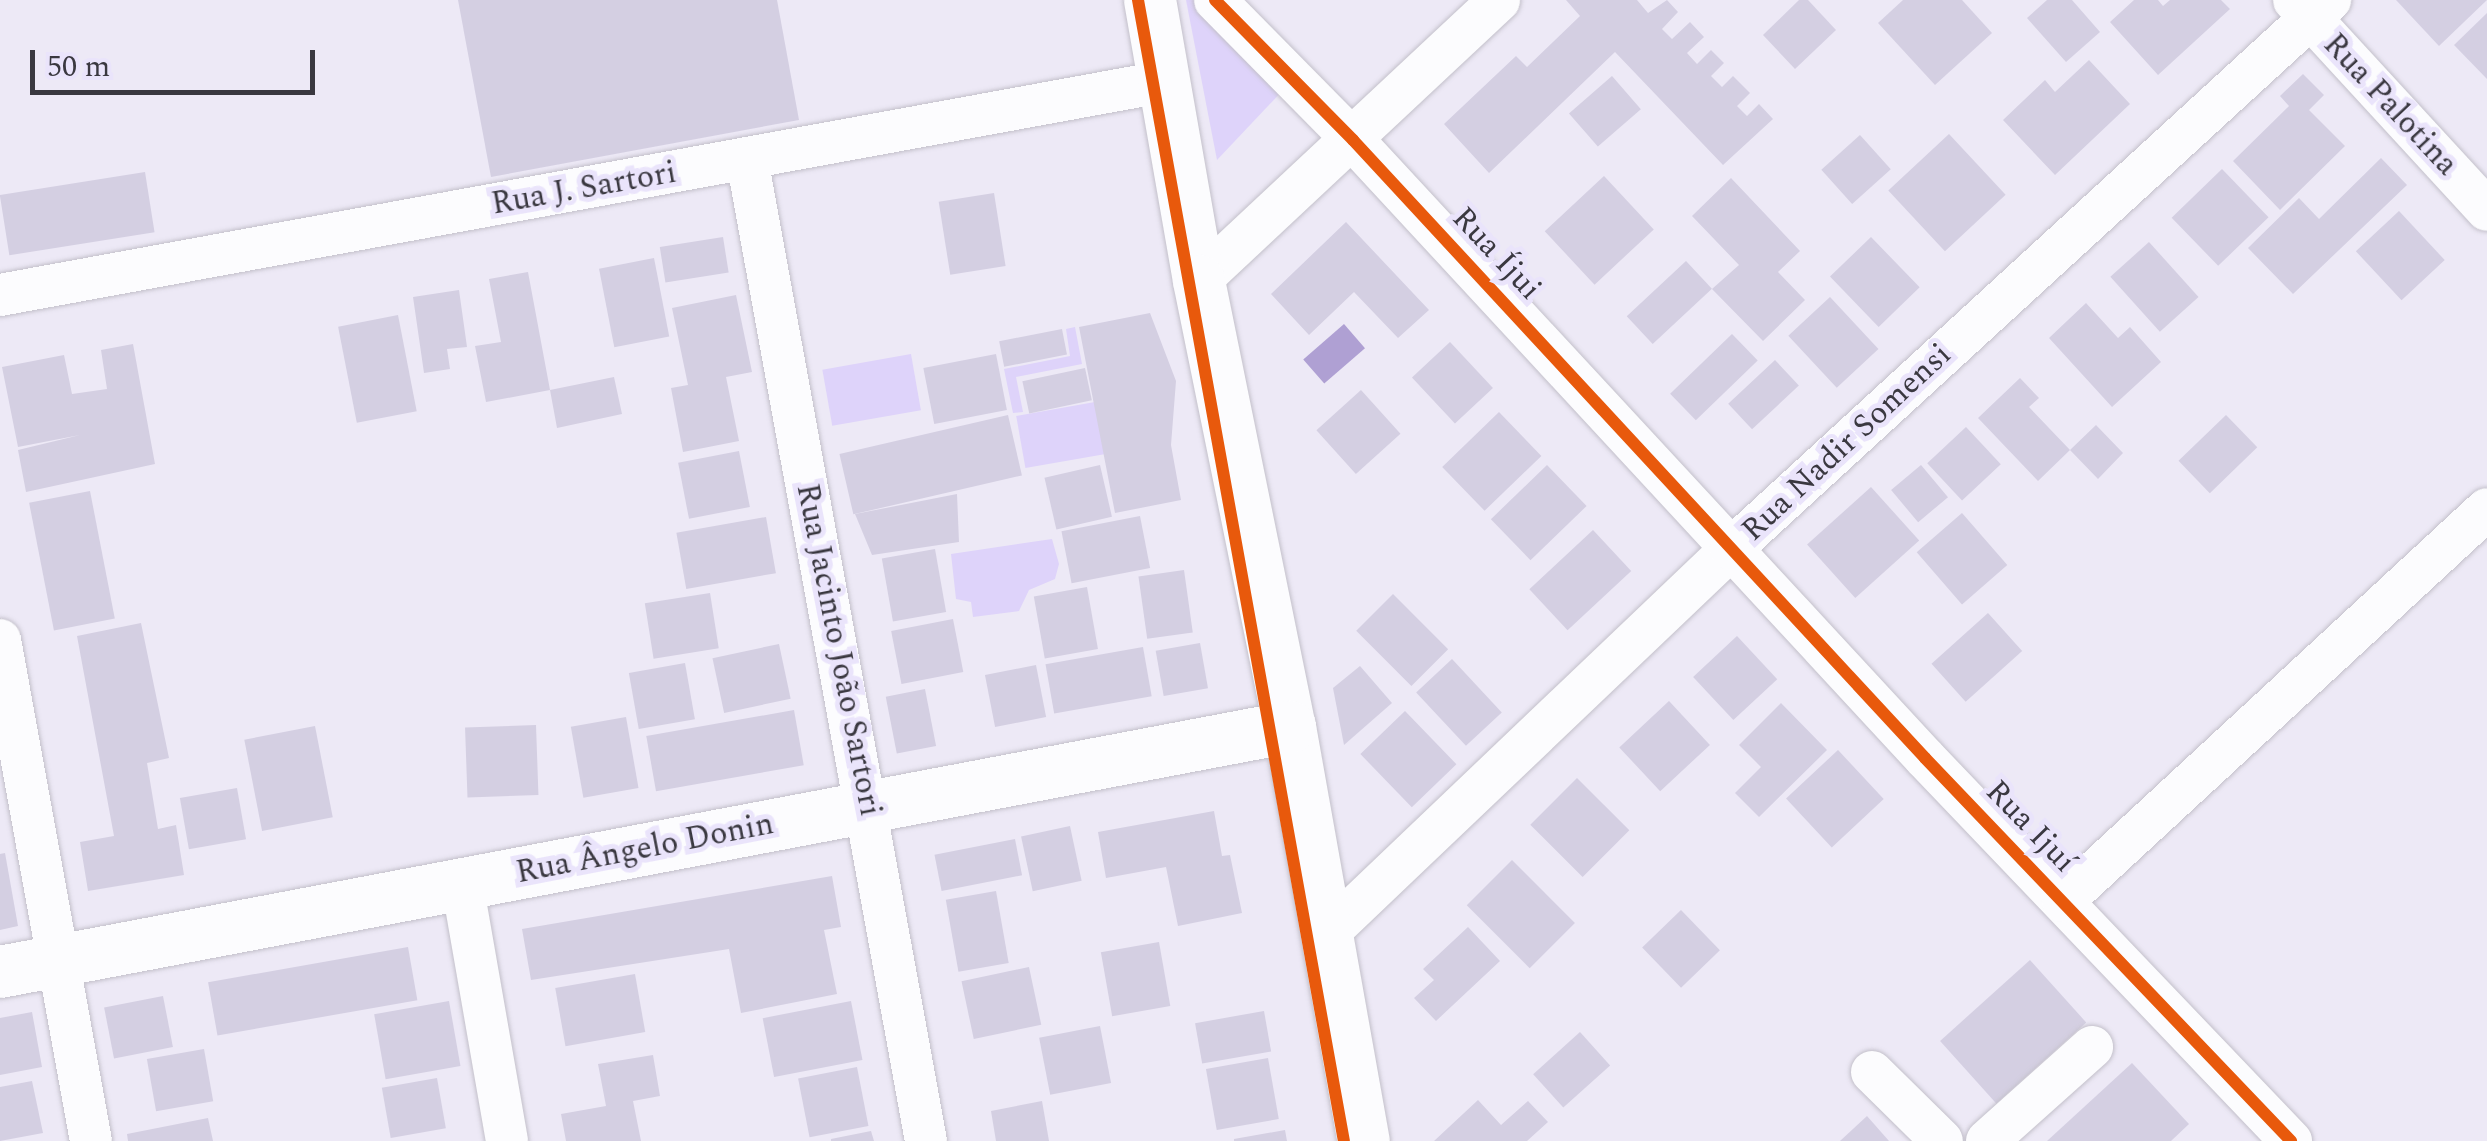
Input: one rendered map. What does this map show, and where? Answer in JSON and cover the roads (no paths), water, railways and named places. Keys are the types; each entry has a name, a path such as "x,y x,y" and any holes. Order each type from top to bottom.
{"street":[{"path":"1150,0 1199,281 1290,726 1364,1141"},
{"name":"Rua Íjui","path":"1215,0 1353,140 1732,549"},
{"path":"1199,281 1499,0"},
{"name":"Rua Palotina","path":"2312,6 2487,210"},
{"name":"Rua Nadir Somensi","path":"1327,934 2312,6"},
{"name":"Rua J. Sartori","path":"0,295 1167,81"},
{"name":"Rua Jacinto João Sartori","path":"746,159 868,807 926,1141"},
{"path":"2063,901 2487,509"},
{"name":"Rua Ijuí","path":"1732,549 2291,1141"},
{"path":"0,640 91,1141"},
{"name":"Rua Ângelo Donin","path":"0,972 1290,726"},
{"path":"462,883 507,1141"},
{"path":"1986,1141 2092,1047"},
{"path":"1872,1072 1942,1141"}]}
